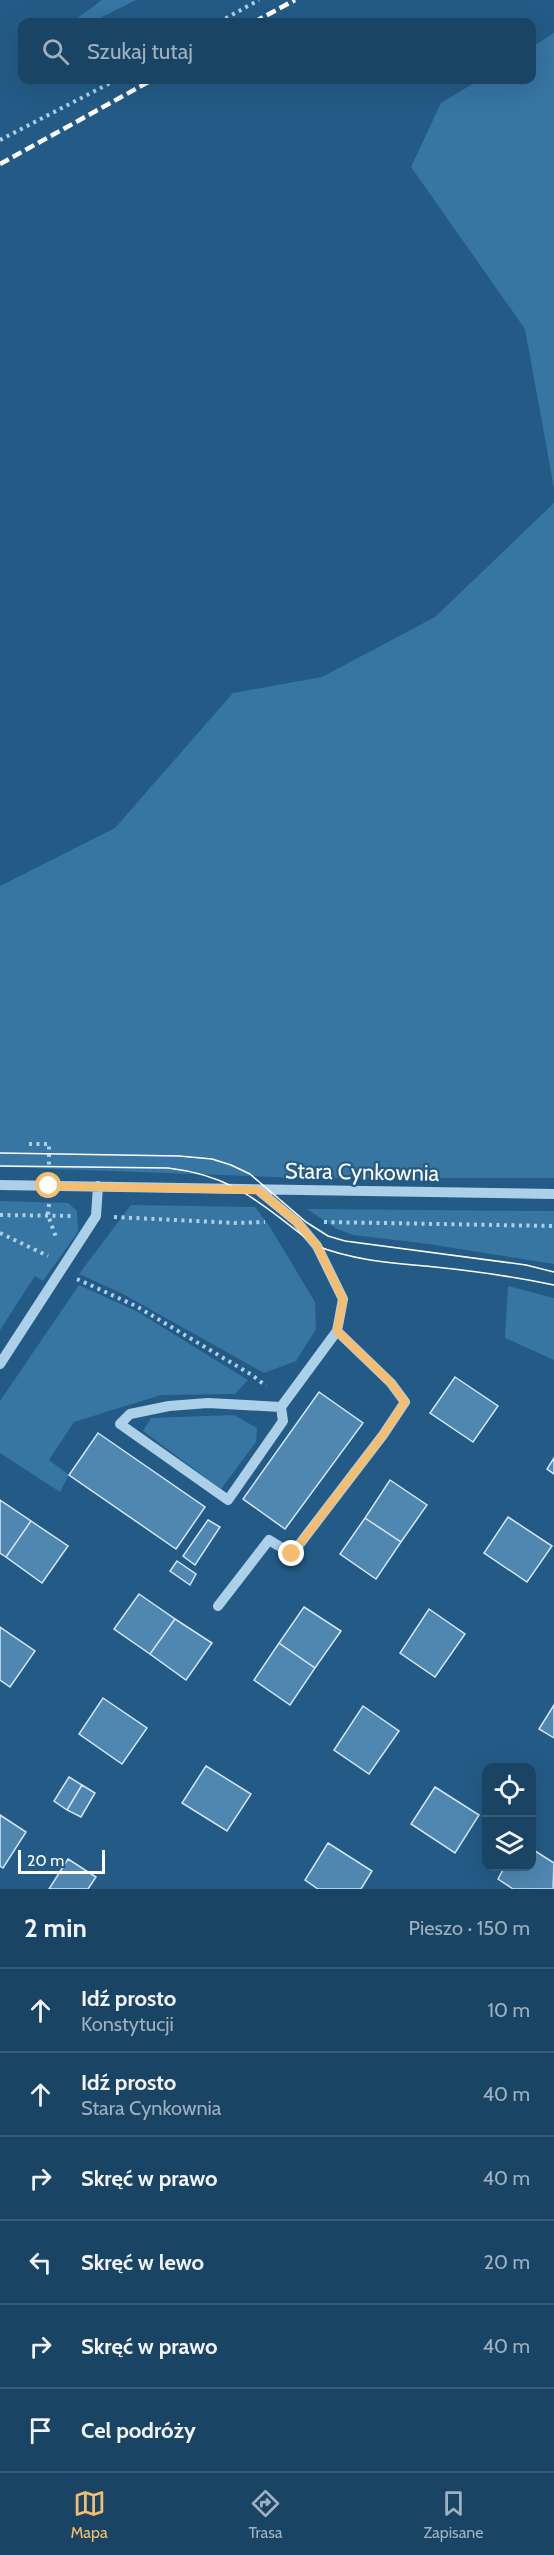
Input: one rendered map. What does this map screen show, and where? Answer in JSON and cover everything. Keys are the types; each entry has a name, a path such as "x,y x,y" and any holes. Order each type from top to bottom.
{"street":[{"name":"Stara Cynkownia","path":"0,1185 554,1194"},
{"path":"0,1364 96,1216 98,1186"},
{"path":"258,1190 297,1222 317,1246 343,1299 337,1331 283,1405 283,1421 228,1500 120,1424 130,1414 169,1406 208,1403 283,1405"},
{"path":"218,1606 269,1540 292,1554 383,1435 405,1402 391,1383 337,1331"}],"path":[{"path":"226,18 259,0"},
{"path":"0,140 108,84"},
{"path":"29,1144 49,1144 48,1215 63,1267"},
{"path":"0,1233 136,1306 252,1375 283,1405"}],"shaded area":[{"path":"102,0 136,0 100,18 77,18"},
{"path":"554,33 554,488 525,329 411,167 441,103 472,84 536,84 536,44"},
{"path":"554,503 554,1178 301,1178 0,1167 0,886 115,828 233,693 322,677 435,617"},
{"path":"0,1201 68,1203 77,1211 78,1232 43,1281 35,1276 0,1330"},
{"path":"131,1205 255,1207 270,1227 315,1302 316,1329 296,1361 264,1373 123,1294 79,1274"},
{"path":"307,1209 554,1211 554,1264 429,1244 353,1235 337,1229"},
{"path":"79,1285 138,1312 248,1380 235,1394 161,1395 74,1422 49,1460 69,1475 60,1492 0,1453 0,1401"},
{"path":"508,1286 554,1298 554,1360 505,1338"},
{"path":"234,1415 257,1428 256,1442 221,1489 143,1431 151,1418"}],"building":[{"path":"455,1377 498,1406 473,1442 430,1413"},
{"path":"319,1392 363,1423 285,1529 243,1499"},
{"path":"98,1433 205,1507 176,1549 69,1475"},
{"path":"554,1458 554,1474 547,1469"},
{"path":"390,1480 427,1505 401,1542 365,1518"},
{"path":"0,1500 31,1521 6,1557 0,1553"},
{"path":"508,1517 552,1546 527,1582 484,1553"},
{"path":"365,1518 401,1542 376,1579 340,1554"},
{"path":"208,1520 220,1527 195,1565 183,1556"},
{"path":"31,1521 68,1546 42,1583 6,1557"},
{"path":"177,1561 196,1574 190,1585 170,1571"},
{"path":"139,1594 175,1619 150,1654 114,1629"},
{"path":"304,1607 341,1631 315,1668 279,1643"},
{"path":"429,1609 465,1634 435,1677 400,1653"},
{"path":"175,1619 212,1643 186,1680 150,1654"},
{"path":"0,1627 35,1651 10,1687 0,1680"},
{"path":"279,1643 315,1668 290,1705 254,1680"},
{"path":"103,1698 147,1728 122,1764 79,1734"},
{"path":"554,1705 554,1738 539,1729"},
{"path":"363,1706 399,1731 369,1774 334,1750"},
{"path":"206,1766 251,1794 227,1831 182,1803"},
{"path":"69,1777 82,1785 67,1810 54,1801"},
{"path":"82,1785 95,1793 81,1817 67,1810"},
{"path":"435,1787 479,1815 455,1853 411,1824"},
{"path":"0,1815 26,1832 3,1868 0,1866"},
{"path":"328,1843 372,1871 361,1889 318,1889 305,1880"},
{"path":"536,1852 554,1863 553,1889 513,1889 498,1879 502,1871 536,1871"},
{"path":"68,1859 96,1877 88,1889 49,1889"}],"tram line":[{"path":"0,1153 179,1156 212,1159 250,1174 306,1222 328,1236 345,1241 526,1265 554,1272"},
{"path":"0,1166 168,1168 192,1172 213,1178 248,1195 317,1246 331,1251 375,1261 480,1272 554,1285"}],"railway":[{"path":"261,18 295,0"},
{"path":"0,164 145,84"}],"route":[{"path":"49,1186 258,1190 297,1222 317,1246 343,1299 337,1331 391,1383 405,1402 383,1435 292,1554"}]}
